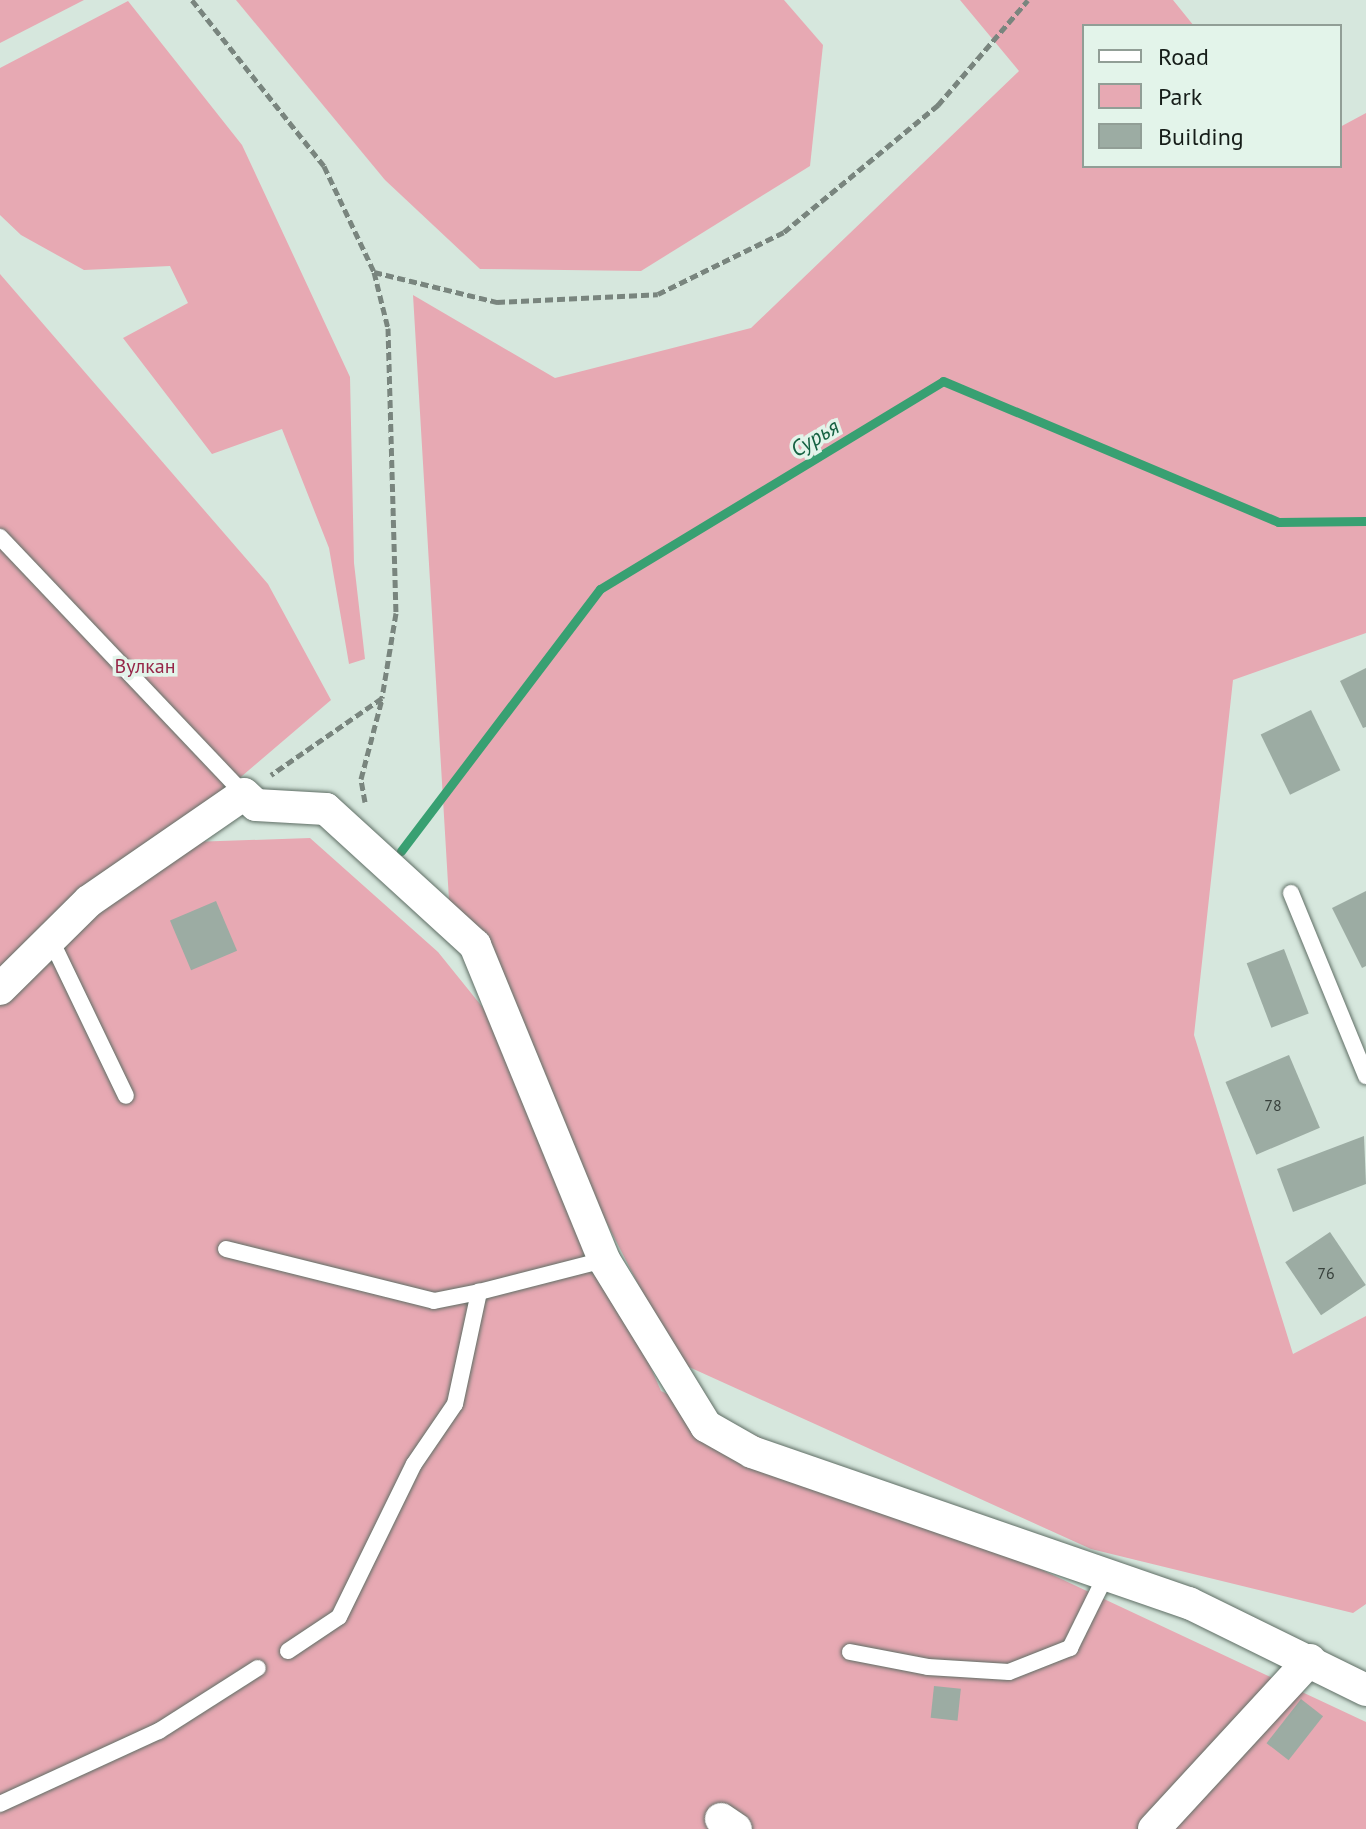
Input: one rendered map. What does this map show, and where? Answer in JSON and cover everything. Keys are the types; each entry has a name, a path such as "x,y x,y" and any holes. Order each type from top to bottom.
{"street":[{"path":"0,989 89,901 244,794 256,805 326,809 475,945 604,1260 706,1426 752,1452 1189,1603 1366,1690"},
{"path":"1154,1829 1310,1660"}],"lane":[{"path":"0,537 244,794"},
{"path":"1291,893 1366,1076"},
{"path":"50,938 126,1096"},
{"path":"226,1249 434,1301 604,1260"},
{"path":"288,1651 339,1617 414,1464 455,1404 479,1292"},
{"path":"850,1652 928,1667 1009,1672 1070,1648 1106,1575"},
{"path":"0,1804 159,1731 258,1668"}],"path":[{"path":"192,0 324,166 374,272 388,328 396,613 382,698 361,779 373,851"},
{"path":"374,272 497,302 658,294 784,232 938,105 1028,0"},
{"path":"244,794 382,698"}],"green space":[{"path":"0,0 84,0 0,43"},
{"path":"236,0 784,0 823,45 810,166 641,271 480,269 385,180"},
{"path":"960,0 1173,0 1192,24 1082,24 1082,168 1342,168 1342,126 1366,113 1366,633 1233,680 1194,1035 1293,1354 1366,1316 1366,1604 1353,1613 1091,1549 678,1362 450,917 413,295 555,378 751,328 1019,71"},
{"path":"128,1 242,145 350,377 354,563 365,659 349,664 329,548 282,429 212,454 123,338 188,303 170,266 84,270 21,235 0,215 0,68"},
{"name":"Вулкан","path":"0,274 268,584 331,700 235,782 192,842 310,838 438,952 509,1040 661,1391 1366,1722 1366,1829 0,1829"}],"building":[{"path":"1366,668 1366,727 1363,728 1340,681"},
{"path":"1311,710 1340,770 1290,795 1261,735"},
{"path":"1366,891 1366,966 1362,968 1332,908"},
{"path":"216,901 237,951 191,970 170,921"},
{"path":"1284,949 1309,1013 1271,1028 1247,963"},
{"path":"1289,1055 1320,1128 1256,1155 1225,1082"},
{"path":"1364,1136 1366,1184 1293,1212 1277,1169"},
{"path":"1330,1232 1366,1285 1321,1315 1285,1262"},
{"path":"934,1686 961,1689 958,1721 931,1718"},
{"path":"1301,1699 1323,1716 1289,1760 1267,1743"}],"waterway":[{"name":"Сурья","path":"401,851 600,589 943,381 1278,522 1366,521"}]}
